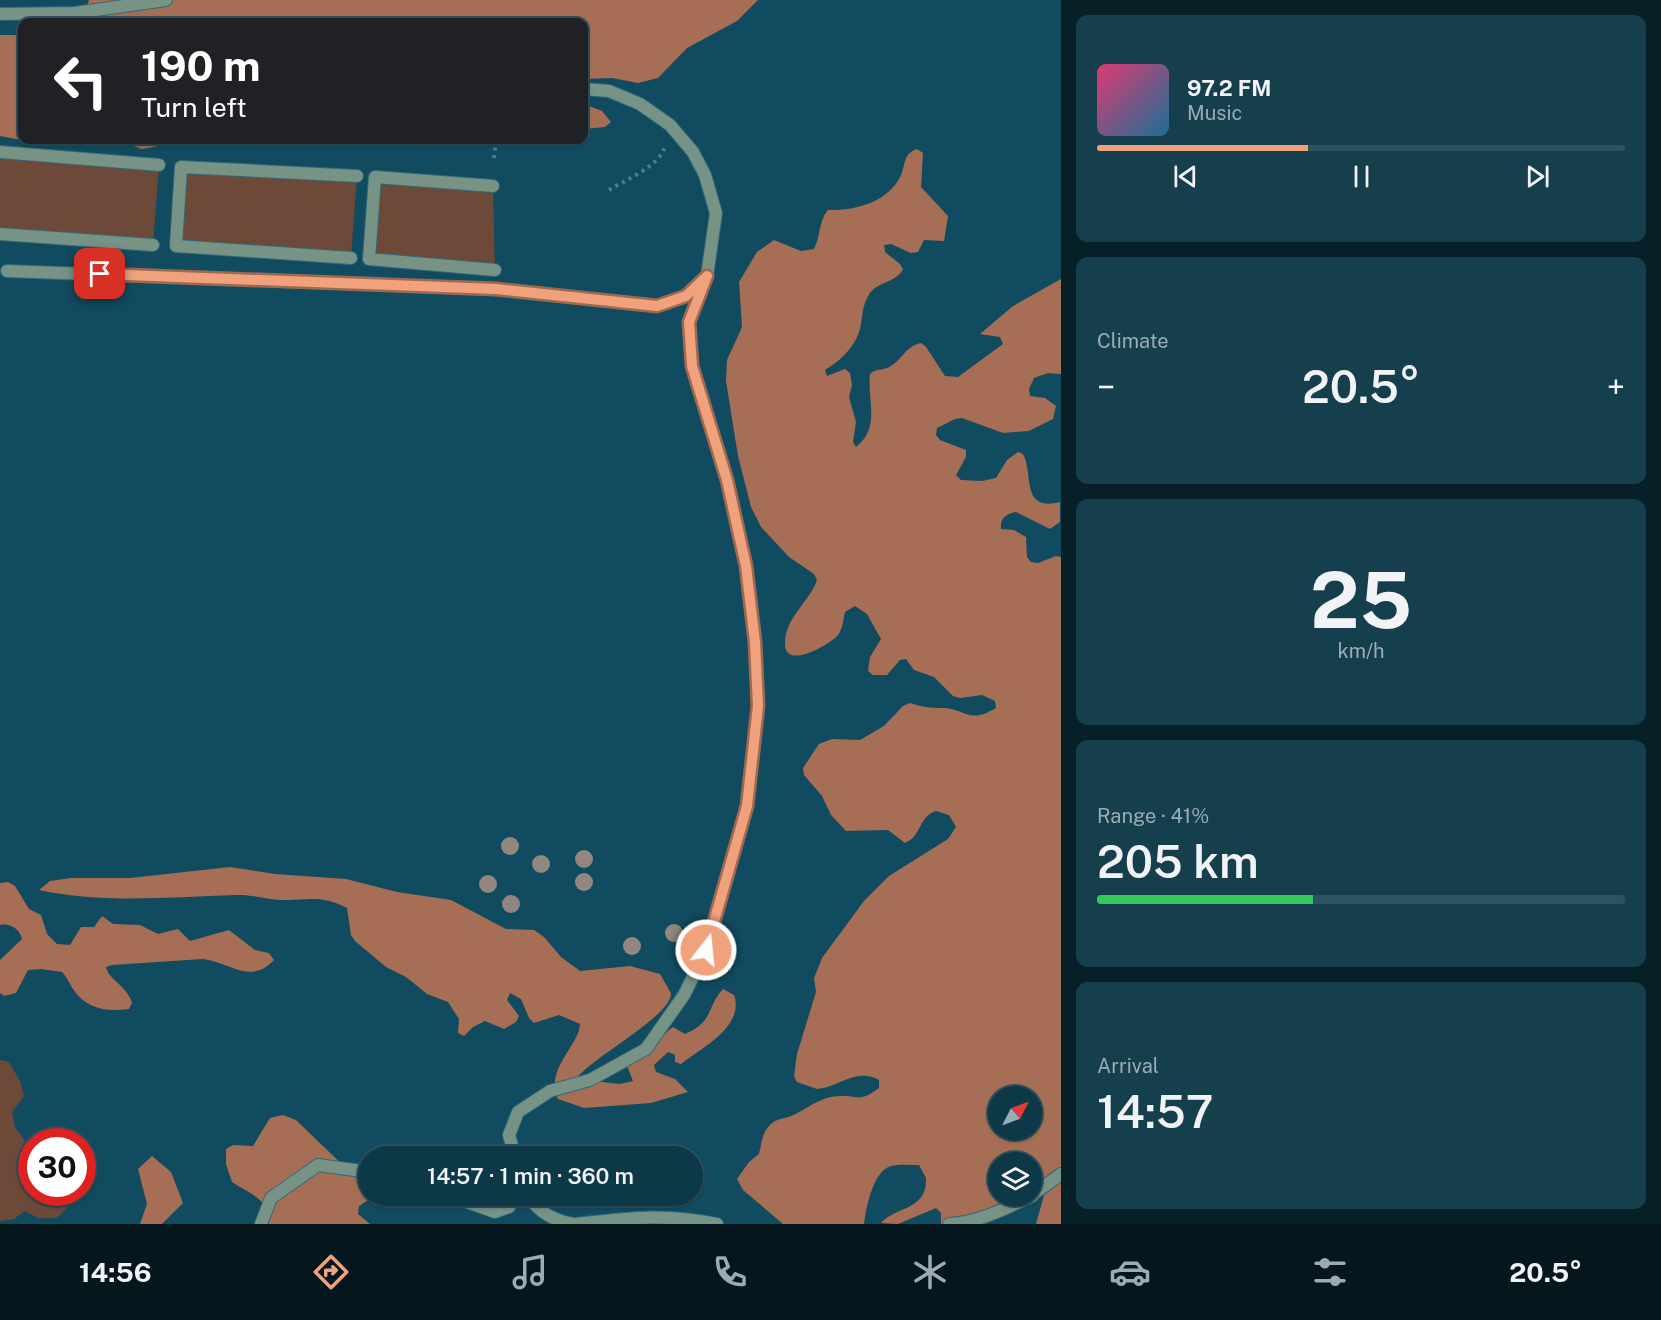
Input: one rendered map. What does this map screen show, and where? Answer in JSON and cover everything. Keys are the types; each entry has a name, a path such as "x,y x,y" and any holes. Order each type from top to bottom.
{"street":[{"path":"0,14 74,13 166,0"},
{"path":"74,13 87,18"},
{"path":"512,1146 509,1136 518,1112 550,1091 590,1080 646,1049 684,995 706,950 747,806 758,706 755,642 746,566 727,480 692,366 689,322 707,276 716,213 705,175 693,152 670,125 640,104 609,91 588,89"},
{"path":"0,152 159,165"},
{"path":"351,258 176,246 181,167 357,176"},
{"path":"493,186 375,177 369,259 495,270"},
{"path":"0,234 153,245"},
{"path":"7,271 496,289 657,306 686,296 707,276"},
{"path":"261,1224 271,1198 318,1165 358,1170"},
{"path":"1042,1188 1061,1174"},
{"path":"478,1206 495,1212 510,1206"},
{"path":"535,1206 555,1221 575,1224 653,1215 680,1216 717,1224"},
{"path":"949,1224 968,1223 991,1216 1011,1206"}],"path":[{"path":"609,190 647,167 662,154 670,125"},
{"path":"494,158 496,144"}],"shaded area":[{"path":"89,0 758,0 737,21 687,48 658,78 638,83 612,78 588,79 588,18 83,18"},
{"path":"0,35 18,35 18,139 0,136"},
{"path":"588,106 602,111 611,122 605,127 588,129"},
{"path":"128,144 170,144 142,149"},
{"path":"917,149 923,153 921,187 948,216 944,241 924,240 918,252 911,253 891,244 884,245 885,252 903,269 896,277 870,293 853,345 825,370 827,376 845,369 850,373 852,385 849,397 856,422 853,442 856,447 864,439 871,422 870,374 872,372 893,364 911,347 921,343 945,376 958,377 1003,344 1000,337 980,334 1013,306 1061,279 1061,374 1048,373 1034,378 1029,389 1030,396 1045,398 1056,406 1053,419 1029,431 1003,433 962,418 937,428 936,435 940,440 966,450 966,457 956,475 961,480 982,481 996,478 1007,460 1018,452 1023,454 1031,489 1039,502 1047,504 1060,502 1060,522 1050,529 1016,512 1004,517 1001,529 1014,530 1026,537 1027,557 1031,562 1038,563 1056,556 1061,557 1061,1224 1036,1224 1046,1188 1044,1181 1042,1181 1042,1152 988,1152 988,1206 1004,1206 971,1220 941,1224 941,1213 936,1208 898,1224 881,1223 921,1197 925,1189 926,1178 919,1165 891,1166 879,1175 872,1191 864,1224 783,1224 743,1190 737,1179 749,1162 759,1154 764,1134 773,1122 827,1098 863,1097 879,1088 879,1080 863,1076 817,1089 797,1082 794,1076 797,1054 816,992 814,978 822,958 864,901 889,876 948,839 956,827 949,815 936,811 926,818 914,836 905,843 888,830 846,831 831,815 822,796 804,775 803,768 819,744 832,739 860,740 884,726 903,706 910,703 972,715 986,713 996,708 995,701 982,695 960,698 953,696 934,677 914,670 906,659 900,660 887,675 873,675 868,671 870,657 881,639 867,614 855,606 845,612 840,633 827,644 800,655 787,652 785,645 788,627 817,580 814,574 789,557 761,527 751,507 738,456 726,381 727,360 742,327 739,282 757,252 774,240 801,251 814,249 828,210 849,209 880,198 896,184 909,153"},
{"path":"0,152 159,165 153,245 0,234"},
{"path":"181,167 357,176 351,258 176,246"},
{"path":"375,177 493,186 495,270 369,259"},
{"path":"230,867 275,874 346,879 397,892 451,900 506,929 534,930 544,937 561,957 580,971 630,966 660,974 671,993 668,1002 646,1025 576,1079 620,1084 633,1081 625,1061 632,1050 657,1040 673,1027 685,1034 695,1029 706,1019 723,989 734,995 736,1006 733,1017 719,1036 681,1064 675,1062 675,1055 668,1052 654,1065 656,1072 675,1079 688,1092 651,1103 584,1108 558,1099 555,1088 555,1078 580,1024 559,1015 534,1023 529,1018 521,999 510,993 507,1000 519,1016 516,1022 504,1029 485,1021 473,1027 464,1036 458,1033 459,1019 448,1002 427,994 406,977 386,967 355,941 351,935 347,908 338,904 323,900 279,900 241,895 161,898 87,897 39,890 50,881 71,878 130,878"},
{"path":"8,882 15,886 29,909 41,915 47,934 57,944 70,945 81,927 94,927 102,916 113,924 140,925 158,934 178,929 190,941 229,930 255,950 269,953 274,960 257,971 249,972 203,959 106,967 110,975 130,997 132,1003 129,1009 113,1010 91,1005 78,996 62,972 41,969 28,970 16,993 4,996 0,993 0,960 22,939 14,928 0,925 0,883"},
{"path":"0,1060 9,1062 20,1081 24,1096 12,1112 18,1131 18,1206 67,1206 67,1208 57,1218 38,1218 25,1211 14,1219 0,1221"},
{"path":"283,1115 296,1120 350,1172 358,1176 358,1214 370,1224 269,1224 266,1209 258,1198 232,1182 226,1164 226,1149 233,1145 253,1146 270,1118"},
{"path":"152,1156 171,1172 183,1203 162,1224 140,1224 147,1204 138,1169"}],"route":[{"path":"100,274 496,289 657,306 686,296 707,276 689,322 692,366 727,480 746,566 755,642 758,706 747,806 706,950"}]}
